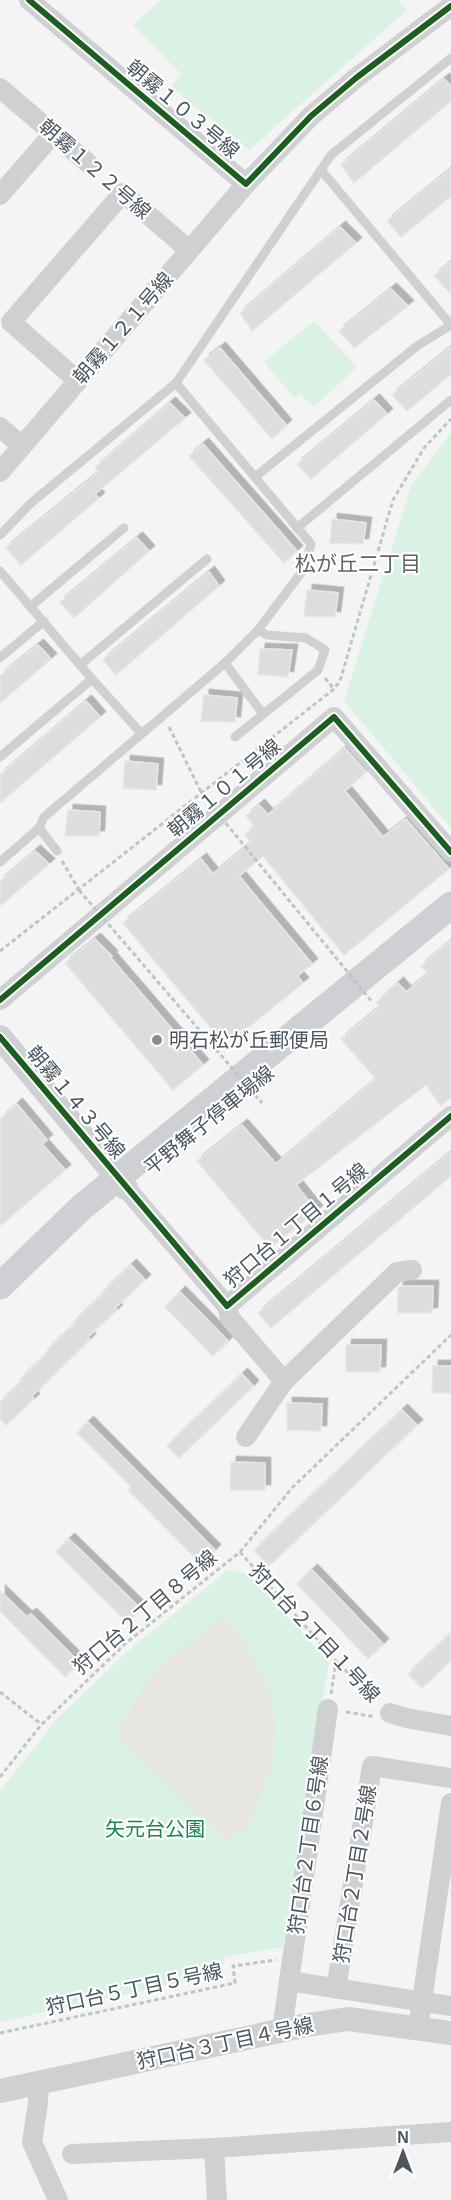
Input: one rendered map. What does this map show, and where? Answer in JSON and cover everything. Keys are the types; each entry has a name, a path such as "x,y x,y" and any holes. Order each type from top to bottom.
{"main road":[{"name":"平野舞子停車場線","path":"0,1299 122,1183 451,904"},
{"name":"平野舞子停車場線","path":"0,1286 82,1207 122,1183 451,923"}],"street":[{"name":"朝霧１０３号線","path":"29,0 246,184 311,116 356,78 451,6"},
{"name":"朝霧１２２号線","path":"0,88 88,164"},
{"path":"0,195 53,134"},
{"name":"朝霧１２１号線","path":"0,472 246,184"},
{"name":"朝霧１２２号線","path":"78,381 11,322 123,193 189,250"},
{"path":"0,427 22,446"},
{"name":"朝霧１０１号線","path":"0,1000 334,717 451,852"},
{"name":"朝霧１４３号線","path":"0,1037 122,1183"},
{"name":"狩口台１丁目１号線","path":"122,1183 227,1306 451,1116"},
{"path":"246,1437 284,1381 397,1272 412,1270"},
{"path":"227,1306 230,1318 284,1381"},
{"name":"狩口台２丁目６号線","path":"282,2030 328,1709"},
{"name":"狩口台２丁目１号線","path":"390,1713 451,1726"},
{"name":"狩口台２丁目２号線","path":"336,1989 372,1766 451,1778"},
{"path":"418,2028 451,1803"},
{"path":"289,1981 451,2006"},
{"name":"狩口台３丁目４号線","path":"0,2091 282,2030 348,2019 451,2033"},
{"path":"39,2082 32,2142 58,2200"},
{"path":"72,2154 214,2148 451,2132"},
{"path":"214,2148 217,2200"}],"lane":[{"path":"0,535 31,503 176,383 331,155 451,58"},
{"path":"255,477 417,346 451,325 321,170"},
{"path":"0,862 39,828 44,818 225,663 258,630 304,569 311,544 176,383"},
{"path":"297,528 451,400"},
{"path":"31,606 124,528"},
{"path":"80,665 207,559"},
{"path":"0,571 141,733"},
{"path":"0,658 44,621"},
{"path":"235,737 318,670 325,650 306,638 267,635 258,630"},
{"path":"225,663 263,714"},
{"path":"0,757 92,679"},
{"path":"39,828 57,851"}],"path":[{"path":"163,715 202,794 373,1003"},
{"path":"57,851 79,890 262,1103"},
{"path":"328,1709 336,1661"},
{"path":"0,1692 41,1725"}],"green space":[{"path":"161,0 398,0 407,10 249,150 171,87 181,74 133,25"},
{"path":"314,321 357,367 314,407 299,393 294,398 264,362"},
{"path":"451,432 451,828 344,701 411,486"},
{"name":"矢元台公園","path":"228,1570 248,1574 329,1662 283,1947 224,1957 222,1973 0,2022 0,1791 56,1720 128,1651"}],"sand":[{"path":"223,1617 244,1640 270,1692 275,1725 272,1766 249,1824 227,1842 116,1735 152,1672"}],"building":[{"path":"444,79 451,86 451,101 354,183 341,165"},
{"path":"451,169 451,196 401,237 387,221"},
{"path":"340,227 356,243 252,331 240,313"},
{"path":"451,262 451,294 434,276"},
{"path":"391,289 408,306 354,348 339,331"},
{"path":"451,347 451,374 407,411 392,395"},
{"path":"220,348 286,425 272,439 204,360"},
{"path":"374,400 387,414 311,479 297,464"},
{"path":"170,403 185,418 95,494 99,498 21,565 6,548 99,472 95,468"},
{"path":"203,444 297,551 284,563 189,456"},
{"path":"332,519 366,523 363,544 330,543"},
{"path":"137,538 149,551 74,618 60,602"},
{"path":"209,572 219,586 116,675 103,660"},
{"path":"307,590 338,593 335,617 304,616"},
{"path":"38,645 51,659 0,703 0,676"},
{"path":"260,649 292,650 288,677 258,674"},
{"path":"204,695 237,698 235,722 201,721"},
{"path":"86,701 100,717 0,803 0,775"},
{"path":"345,748 366,772 345,791 383,837 406,819 449,869 344,955 263,856 239,876 312,964 297,976 303,983 234,1039 228,1032 220,1039 123,923 201,859 213,874 252,842 245,835 255,826 246,816 259,805 268,815"},
{"path":"125,761 158,764 156,790 123,788"},
{"path":"68,810 100,812 99,836 65,836"},
{"path":"35,851 49,864 0,906 0,881"},
{"path":"95,939 112,956 110,957 203,1065 173,1090 65,963"},
{"path":"451,941 451,1097 441,1106 426,1085 296,1185 317,1211 270,1248 197,1161 242,1125 276,1164 376,1079 341,1039 380,1007 377,1002 398,983 406,992 428,974 421,966"},
{"path":"17,1104 47,1140 42,1144 65,1170 0,1226 0,1119"},
{"path":"451,1152 451,1176 271,1328 258,1313"},
{"path":"131,1265 145,1280 115,1308 117,1310 88,1337 90,1339 32,1396 34,1399 6,1425 0,1419 0,1402 22,1381 20,1379 49,1352 47,1350 76,1323 74,1321"},
{"path":"400,1286 433,1286 432,1313 398,1313 398,1288"},
{"path":"180,1292 228,1341 213,1356 165,1307"},
{"path":"346,1345 381,1345 380,1372 346,1372"},
{"path":"433,1366 451,1366 451,1393 432,1393"},
{"path":"242,1374 253,1386 179,1458 167,1446"},
{"path":"287,1403 322,1404 321,1431 287,1430"},
{"path":"402,1410 417,1425 269,1566 254,1550"},
{"path":"88,1422 215,1550 201,1564 128,1490 131,1487 77,1433"},
{"path":"231,1462 265,1463 265,1490 230,1490"},
{"path":"69,1539 141,1609 127,1622 56,1552"},
{"path":"312,1570 383,1644 368,1659 297,1584"},
{"path":"0,1591 27,1617 31,1614 80,1663 65,1677 0,1611"},
{"path":"451,1633 451,1660 422,1688 408,1674"}],"cycle path":[{"path":"29,0 246,184 311,116 356,78 451,6"},
{"path":"0,1000 334,717 451,852"},
{"path":"0,1037 227,1306 451,1116"}],"place":[{"name":"明石松が丘郵便局","path":"157,1040"}],"district":[{"name":"松が丘二丁目","path":"358,564"}]}
